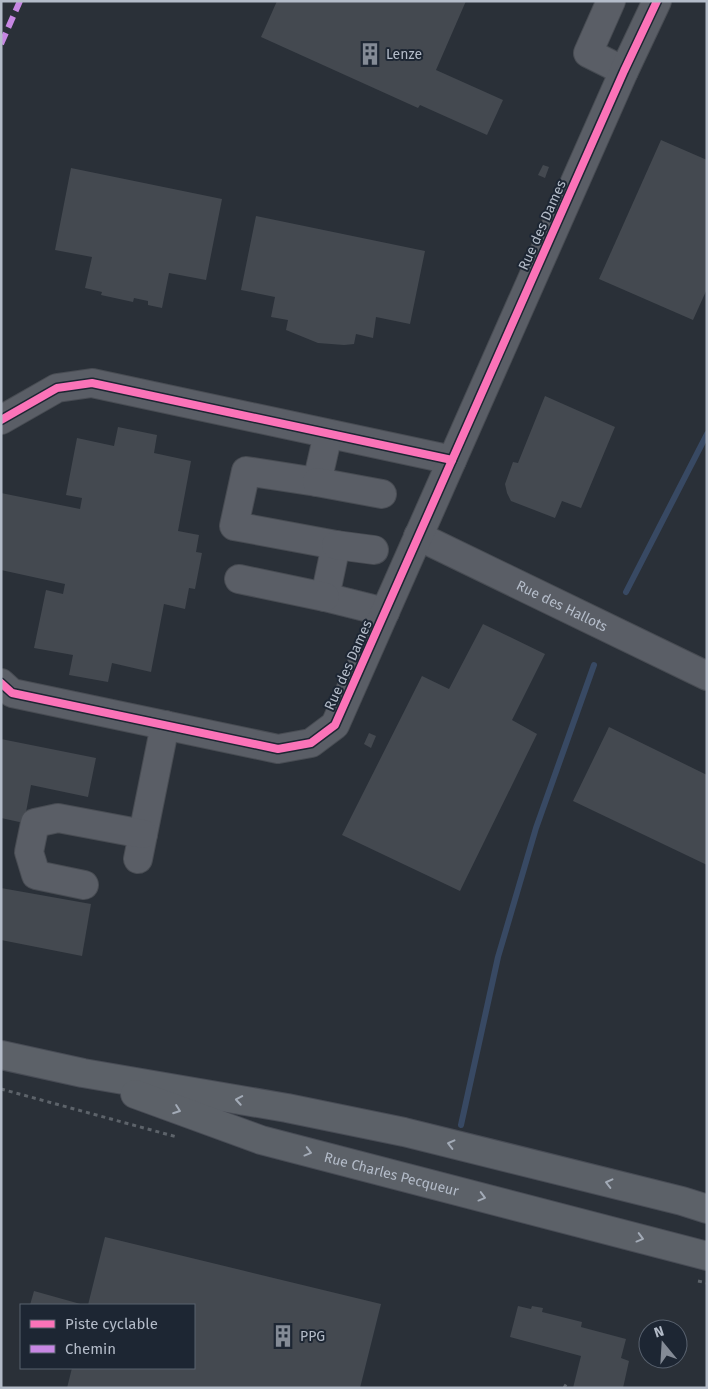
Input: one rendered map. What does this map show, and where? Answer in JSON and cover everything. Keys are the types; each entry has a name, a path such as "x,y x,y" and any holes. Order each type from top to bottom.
{"main road":[{"name":"Rue Charles Pecqueur","path":"1,1055 83,1073 287,1108 404,1132 682,1201 707,1209"},
{"name":"Rue Charles Pecqueur","path":"83,1073 173,1109 261,1140 707,1256"}],"street":[{"path":"611,1 588,53 624,71"},
{"name":"Rue des Dames","path":"1,683 12,693 278,748 311,743 335,725 624,71 657,1"},
{"path":"1,420 57,388 92,383 452,460"},
{"path":"317,482 328,434"},
{"path":"374,550 234,526 246,471 382,494"},
{"name":"Rue des Hallots","path":"418,536 707,676"},
{"path":"325,597 336,545"},
{"path":"239,579 385,612"},
{"path":"84,885 36,875 29,852 36,823 58,818 141,846 165,725"}],"path":[{"path":"564,1388 568,1381"}],"building":[{"name":"Lenze","path":"277,1 466,1 436,70 503,100 487,135 420,105 418,108 261,37"},
{"path":"661,140 707,160 707,289 693,320 599,279"},
{"path":"543,165 549,167 545,178 538,175"},
{"path":"71,168 222,199 206,280 169,273 162,308 148,305 148,301 134,298 133,302 101,295 102,292 85,288 92,257 55,250"},
{"path":"256,216 425,251 410,324 376,317 373,338 356,334 354,344 344,345 318,343 286,330 288,320 271,317 275,297 241,290"},
{"path":"545,396 615,427 581,508 562,501 555,518 511,501 505,484 513,462 518,463"},
{"path":"118,427 157,435 154,453 191,461 178,531 199,535 196,552 202,553 195,589 189,588 185,609 164,604 151,672 112,663 108,682 69,675 73,655 34,648 46,590 63,594 65,584 1,570 1,493 80,509 82,498 66,495 77,438 114,446"},
{"path":"483,624 545,654 512,720 537,734 460,891 342,835 422,676 449,689"},
{"path":"609,727 707,775 707,865 573,801"},
{"path":"369,733 376,736 371,748 364,744"},
{"path":"1,739 96,758 88,797 31,785 24,823 1,818"},
{"path":"1,888 91,904 82,956 1,940"},
{"name":"PPG","path":"105,1237 381,1304 360,1388 67,1388 72,1369 195,1369 195,1304 88,1304"},
{"path":"34,1291 80,1304 30,1304"},
{"path":"518,1306 531,1309 532,1306 543,1308 542,1312 582,1322 581,1327 626,1339 621,1358 629,1361 623,1388 573,1388 581,1356 510,1337"}],"waterway":[{"path":"626,592 707,434"},
{"path":"461,1125 498,957 536,828 594,665"}],"marked path":[{"path":"1,44 20,1"}],"cycle path":[{"path":"1,683 12,693 278,749 311,743 335,725 624,71 657,1"},
{"path":"1,420 57,388 92,383 452,460"}],"place":[{"name":"Lenze","path":"370,54"},
{"name":"PPG","path":"283,1336"}]}
